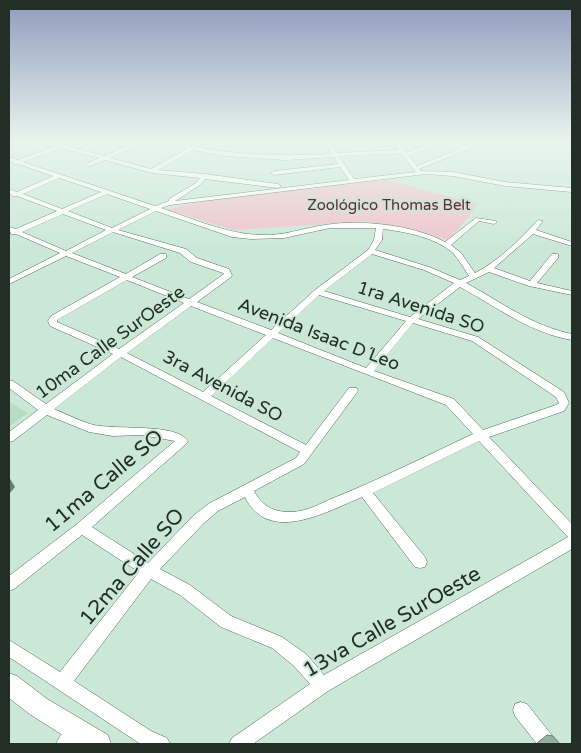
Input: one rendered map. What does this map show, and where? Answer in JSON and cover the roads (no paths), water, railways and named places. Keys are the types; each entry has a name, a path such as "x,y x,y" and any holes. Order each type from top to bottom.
{"highway":[{"path":"9,684 39,707 71,737 99,744"}],"street":[{"path":"9,198 55,177"},
{"path":"61,177 158,207 235,235 281,237 338,225 405,231 446,245 474,276"},
{"path":"9,282 158,207 198,184 204,177"},
{"path":"214,177 289,188"},
{"path":"257,192 269,177"},
{"path":"158,207 371,177"},
{"path":"467,177 505,184 572,190"},
{"path":"9,191 112,230"},
{"path":"11,232 106,192"},
{"path":"446,245 478,219 494,222"},
{"path":"368,372 412,319 460,283 489,269 532,231 540,221"},
{"path":"205,396 318,292 371,251 378,240 380,228"},
{"name":"10ma Calle SurOeste","path":"9,438 120,353 228,275 226,271 194,260 179,249 112,230"},
{"path":"532,231 572,244"},
{"name":"Avenida Isaac D´Leo","path":"11,232 368,372 450,402 572,533"},
{"path":"371,251 438,272 529,324 572,337"},
{"path":"126,276 163,256"},
{"path":"532,284 555,256"},
{"path":"489,269 532,284 572,293"},
{"name":"3ra Avenida SO","path":"126,276 52,321 53,324 120,353 308,451"},
{"name":"1ra Avenida SO","path":"318,292 475,339 560,395 564,403 560,408 481,435"},
{"path":"9,383 46,410"},
{"name":"12ma Calle SO","path":"62,683 149,571 199,519 214,507 300,461 353,392"},
{"name":"11ma Calle SO","path":"9,584 82,528 182,441 178,437 141,431 113,432 89,428 46,410"},
{"path":"247,489 255,505 266,512 282,517 302,516 364,491 481,435"},
{"path":"364,491 420,562"},
{"path":"82,528 149,571 185,590 226,622 282,646 300,660 322,685"},
{"name":"13va Calle SurOeste","path":"238,744 322,685 572,542"},
{"path":"9,648 145,737 160,744"},
{"path":"521,710 548,744"}],"park label":[{"name":"Zoológico Thomas Belt","path":"389,205"}]}
